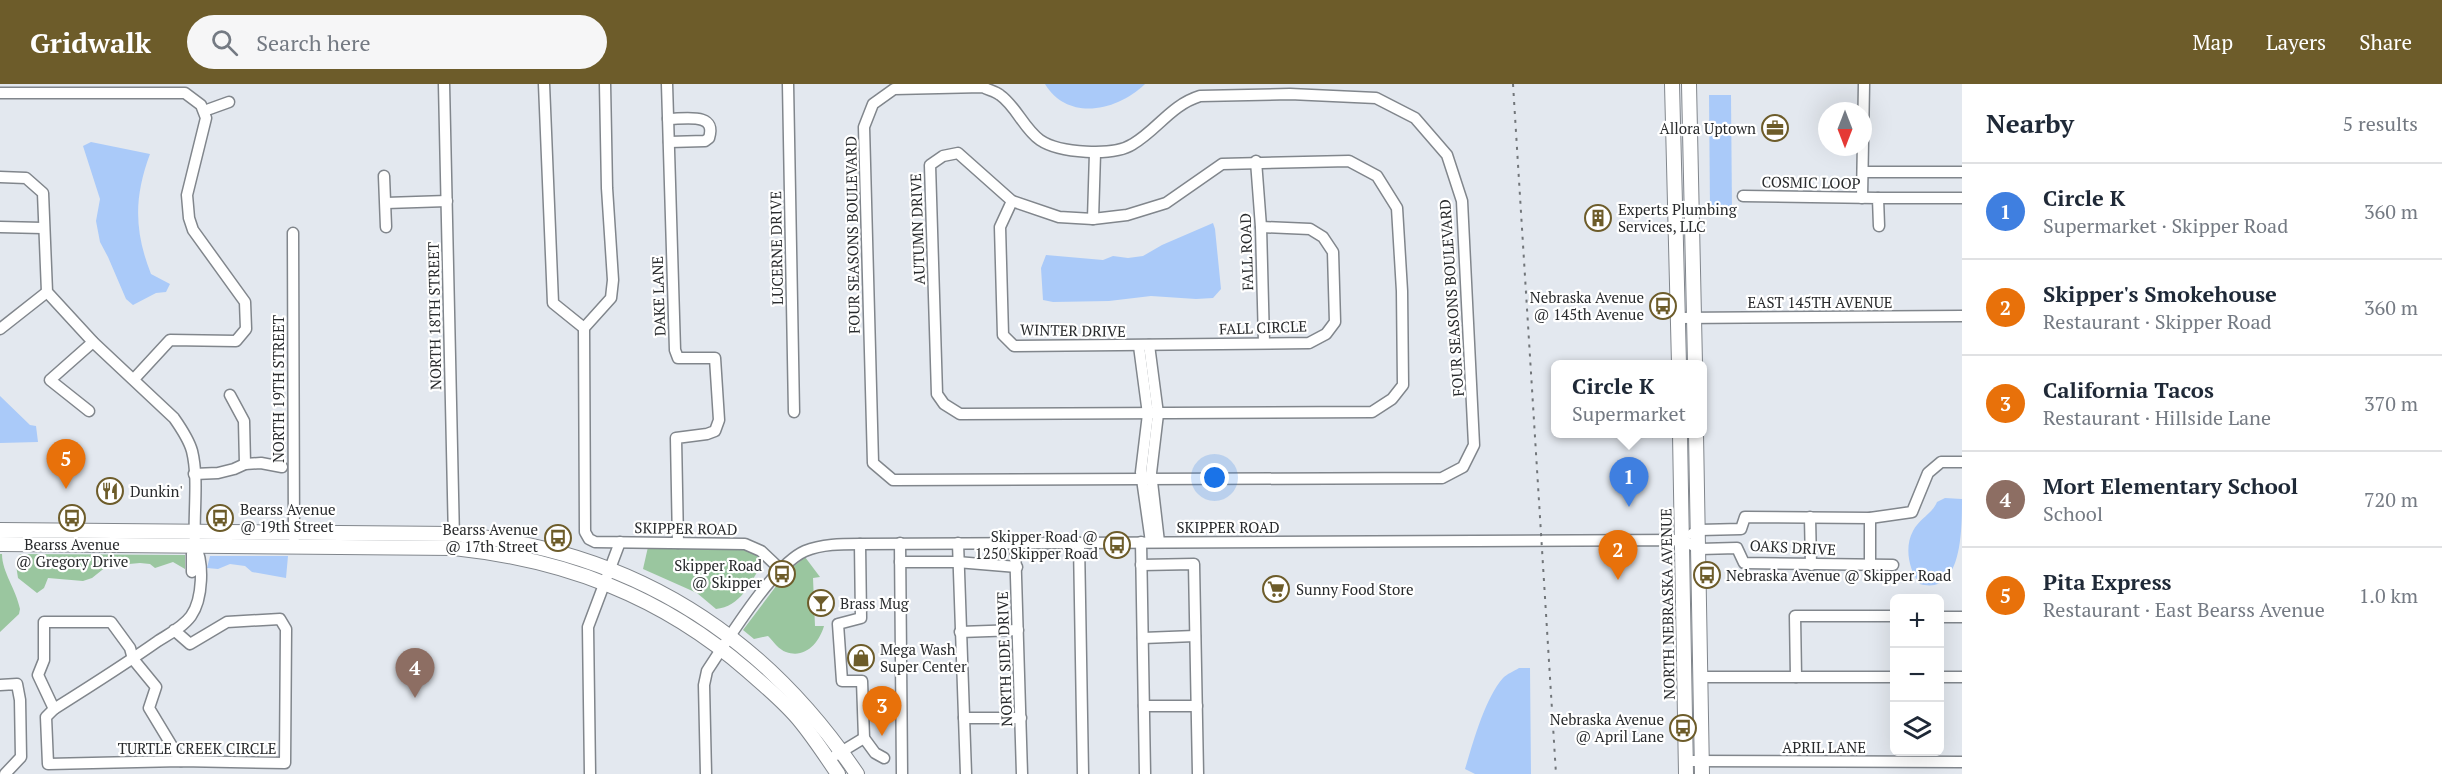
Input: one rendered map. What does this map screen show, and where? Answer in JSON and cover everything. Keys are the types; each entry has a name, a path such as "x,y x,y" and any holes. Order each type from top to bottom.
{"main road":[{"path":"1672,84 1679,360"},
{"path":"1689,84 1695,360"},
{"name":"NORTH NEBRASKA AVENUE","path":"1680,438 1686,767"},
{"path":"1696,438 1702,768"},
{"path":"0,530 48,537"},
{"path":"195,538 294,531 337,539 520,542 610,568 684,605 726,643 800,720 838,774"},
{"path":"0,543 48,537 195,538 294,546 337,539"},
{"path":"454,541 568,569 605,582 726,643 773,673 811,712 857,774"},
{"path":"516,556 520,542"}],"street":[{"name":"NORTH 18TH STREET","path":"444,84 454,541"},
{"path":"544,84 553,303 584,328 611,298 613,280 607,188 605,84"},
{"name":"DAKE LANE","path":"667,84 675,350 678,358 715,358 719,420 716,431 676,438 678,543"},
{"name":"LUCERNE DRIVE","path":"788,84 794,412"},
{"path":"1862,198 1864,84"},
{"name":"FOUR SEASONS BOULEVARD","path":"983,87 1000,95 1039,140 1067,151 1095,153 1132,146 1171,111 1186,100 1200,96 1290,94 1376,99 1414,118 1447,155 1462,201 1474,445 1463,467 1442,478 892,480 873,464 864,127 873,104 894,89 983,87"},
{"path":"0,93 32,89 185,93 197,100 204,111 205,126 187,195 187,211 193,230 245,302 246,329 236,341 170,340 134,379"},
{"path":"204,111 229,102"},
{"path":"668,119 703,118 711,128 709,138 705,141 669,142"},
{"name":"AUTUMN DRIVE","path":"958,153 1012,201 1059,217 1093,219 1127,215 1166,203 1222,164 1256,161 1349,161 1377,176 1397,208 1402,291 1403,385 1392,399 1372,412 960,414 944,404 938,394 930,165 943,156 958,153"},
{"path":"1093,219 1095,153"},
{"name":"FALL ROAD","path":"1256,161 1261,227 1264,342"},
{"path":"1863,172 1962,172"},
{"path":"384,176 386,228"},
{"path":"0,177 26,178 42,193 47,292 93,342 175,419 192,451 194,474 195,538 192,554 191,600 174,630 133,659 54,709 38,675 44,660 44,622 111,621 130,648 133,659 156,687 149,708 181,761"},
{"name":"COSMIC LOOP","path":"1743,196 1962,198"},
{"name":"COSMIC LOOP","path":"1878,198 1879,226"},
{"path":"386,203 447,201"},
{"name":"WINTER DRIVE","path":"1012,201 1000,227 1003,335 1014,346 1144,346"},
{"path":"0,227 43,228"},
{"name":"FALL CIRCLE","path":"1144,346 1264,342 1309,343 1326,334 1335,322 1333,252 1323,237 1310,229 1261,227"},
{"name":"NORTH 19TH STREET","path":"293,232 294,546"},
{"path":"0,330 47,292"},
{"name":"EAST 145TH AVENUE","path":"1678,318 1962,316"},
{"name":"SKIPPER ROAD","path":"584,328 585,532 589,539 595,542 620,543 746,544 760,552 780,569"},
{"path":"88,411 50,380 93,342"},
{"path":"1144,346 1153,414 1141,472 1147,480 1151,542 1142,565 1145,774"},
{"path":"230,395 244,421 245,464"},
{"path":"1683,540 1699,530 1741,529 1745,517 1870,518 1912,512 1928,473 1941,462 1962,462"},
{"path":"194,474 218,473 245,464 261,463 282,467"},
{"path":"1810,517 1811,565"},
{"path":"1870,518 1870,565"},
{"name":"SKIPPER ROAD","path":"706,774 704,685 706,671 780,569 804,552 830,545 860,543 1683,540 1699,549"},
{"name":"SKIPPER ROAD","path":"591,774 588,627 620,543"},
{"path":"860,543 861,618 838,624 842,681 862,681 864,738 875,753 884,758"},
{"path":"900,543 902,774"},
{"path":"958,543 966,774"},
{"path":"1079,543 1083,774"},
{"path":"1193,543 1198,774"},
{"name":"NORTH SIDE DRIVE","path":"1015,544 1022,774"},
{"name":"OAKS DRIVE","path":"1699,549 1737,548 1744,563 1893,565"},
{"path":"900,562 957,561 1017,567"},
{"path":"1142,565 1194,564"},
{"path":"1796,677 1795,616 1890,616"},
{"path":"1944,616 1962,617"},
{"name":"TURTLE CREEK CIRCLE","path":"54,709 46,717 48,764 181,761 285,763 286,629 280,619 227,622 190,644 174,630"},
{"path":"960,632 1018,630"},
{"path":"1143,638 1195,636"},
{"path":"1701,677 1890,677"},
{"path":"1944,677 1962,677"},
{"path":"0,685 17,684 20,700 21,757 5,774"},
{"path":"1144,706 1197,706"},
{"path":"964,718 1021,718"},
{"path":"828,759 864,738"},
{"name":"APRIL LANE","path":"1686,767 1962,762"}],"green space":[{"path":"648,547 738,548 756,554 762,563 749,586 738,599 732,604 716,609 697,593 643,569"},
{"path":"0,554 2,554 4,567 20,609 19,614 0,632"},
{"path":"20,554 185,555 185,569 173,562 155,568 150,564 140,563 107,566 92,578 83,581 48,578 44,588 37,593 18,578 16,565"},
{"path":"805,557 820,577 813,578 815,626 824,626 815,644 805,651 793,654 781,649 768,636 754,639 743,630 786,573"}],"water":[{"path":"1045,84 1145,84 1121,101 1107,106 1079,108 1066,104"},
{"path":"1709,95 1731,95 1732,213 1710,213"},
{"path":"91,142 150,154 139,200 141,243 151,274 170,284 166,292 156,293 133,305 126,299 100,242 96,221 100,199 83,146"},
{"path":"1213,223 1221,289 1213,298 1151,296 1109,301 1053,302 1043,300 1041,268 1046,255 1103,260 1113,256 1128,258 1143,256 1162,245"},
{"path":"0,396 30,425 36,426 38,442 0,443"},
{"path":"1945,498 1962,499 1957,558 1952,571 1944,580 1934,585 1920,584 1909,559 1910,537 1937,502"},
{"path":"210,556 288,556 286,578 252,572 245,566 230,564 218,569 207,568"},
{"path":"1519,668 1530,668 1531,774 1475,774 1465,769 1485,709 1503,678"}],"railway":[{"path":"1513,84 1556,774"}],"place":[{"name":"Allora Uptown","path":"1775,128"},
{"name":"Experts Plumbing Services, LLC","path":"1598,218"},
{"name":"Nebraska Avenue @ 145th Avenue","path":"1663,306"},
{"name":"Pita Express","path":"66,489"},
{"name":"Dunkin'","path":"110,491"},
{"name":"Circle K","path":"1629,507"},
{"name":"Bearss Avenue @ Gregory Drive","path":"72,518"},
{"name":"Bearss Avenue @ 19th Street","path":"220,518"},
{"name":"Bearss Avenue @ 17th Street","path":"558,538"},
{"name":"Skipper Road @ 1250 Skipper Road","path":"1117,545"},
{"name":"Skipper Road @ Skipper","path":"782,574"},
{"name":"Nebraska Avenue @ Skipper Road","path":"1707,575"},
{"name":"Skipper's Smokehouse","path":"1618,580"},
{"name":"Sunny Food Store","path":"1276,589"},
{"name":"Brass Mug","path":"821,603"},
{"name":"Mega Wash Super Center","path":"861,658"},
{"name":"Mort Elementary School","path":"415,698"},
{"name":"Nebraska Avenue @ April Lane","path":"1683,728"},
{"name":"California Tacos","path":"882,736"}]}
